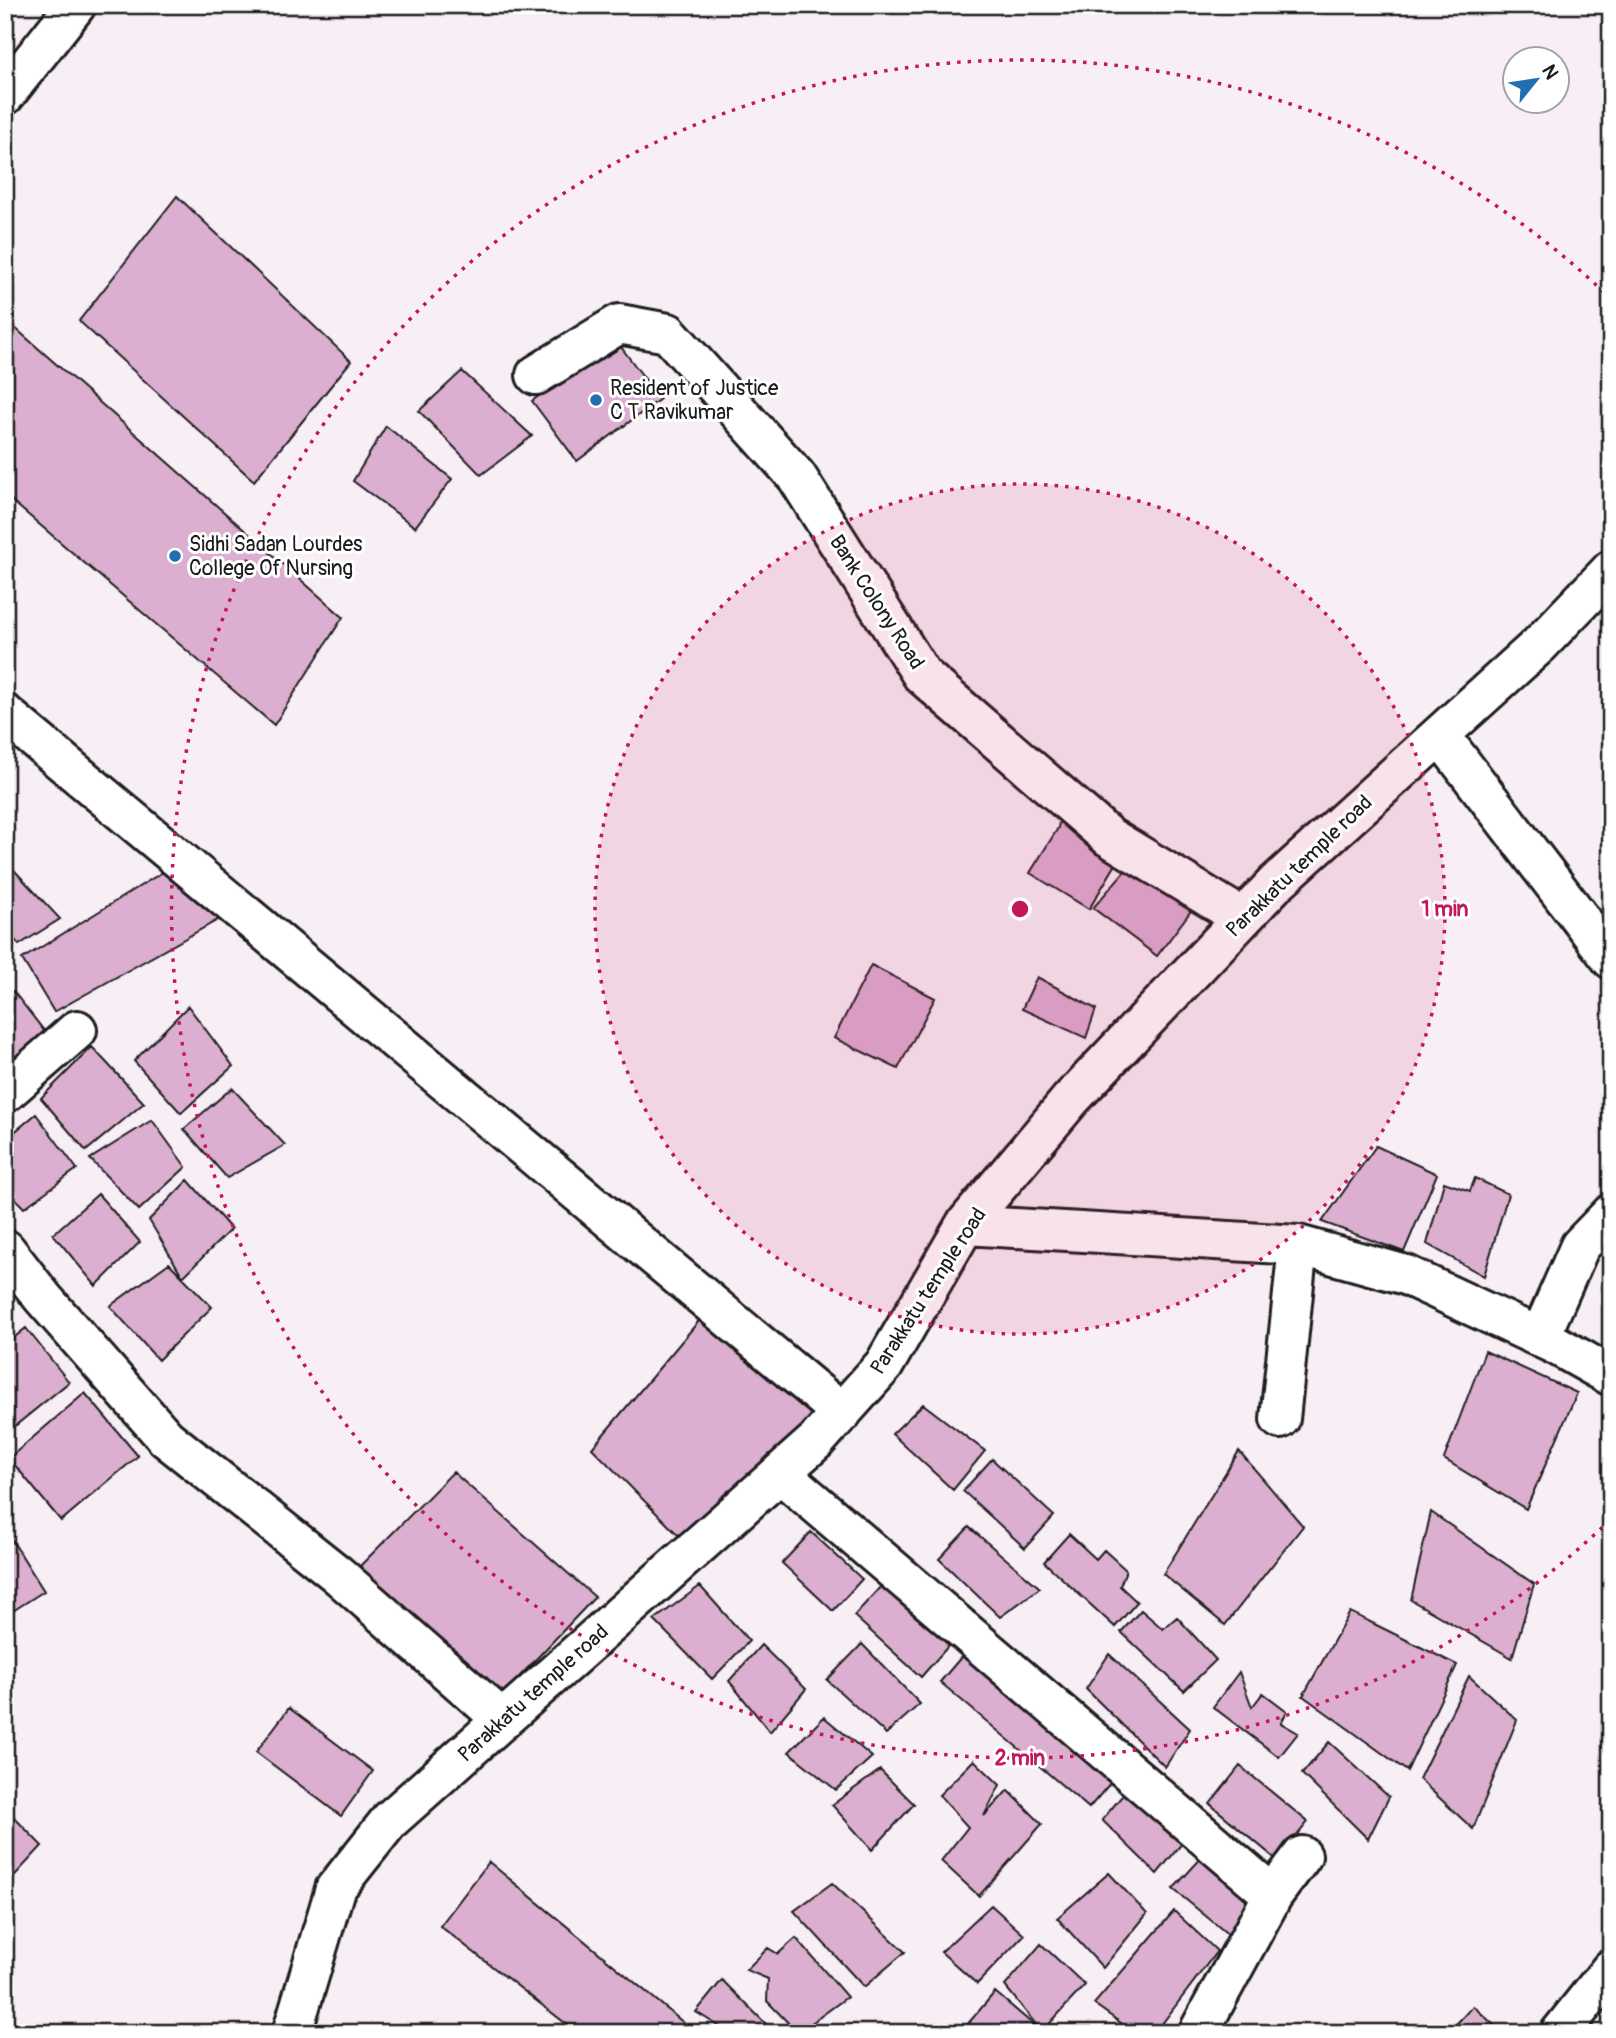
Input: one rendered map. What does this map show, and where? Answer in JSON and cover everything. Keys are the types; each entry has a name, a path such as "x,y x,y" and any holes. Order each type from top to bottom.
{"street":[{"path":"5,94 76,5"},
{"name":"Bank Colony Road","path":"536,375 619,324 668,333 797,477 922,675 1109,837 1243,918"},
{"name":"Parakkatu temple road","path":"292,2033 335,1889 390,1820 816,1441 884,1365 965,1226 1071,1099 1276,883 1539,645 1611,570"},
{"path":"5,713 842,1413"},
{"path":"1440,735 1611,959"},
{"path":"5,1093 77,1030"},
{"path":"1539,1337 1580,1247 1611,1214"},
{"path":"965,1226 1298,1245 1406,1275 1539,1337 1611,1376"},
{"path":"1280,1419 1298,1245"},
{"path":"5,1249 43,1298 166,1438 337,1574 503,1720"},
{"path":"780,1473 1273,1895"},
{"path":"1198,2033 1273,1895 1302,1856"},
{"path":"1560,2033 1611,1969"}],"building":[{"path":"177,196 351,361 254,481 79,321"},
{"name":"Sidhi Sadan Lourdes College Of Nursing","path":"5,319 343,617 274,725 5,495"},
{"name":"Resident of Justice C T Ravikumar","path":"615,339 660,399 577,461 532,401"},
{"path":"462,371 532,436 481,475 419,411"},
{"path":"386,426 452,479 415,527 353,481"},
{"path":"1060,816 1122,854 1089,909 1030,873 1058,828"},
{"path":"1129,866 1193,908 1157,956 1093,908"},
{"path":"171,867 223,917 54,1012 22,959"},
{"path":"14,870 60,919 19,945 5,927 5,877"},
{"path":"871,965 935,998 898,1069 834,1038"},
{"path":"1037,977 1096,1009 1086,1038 1022,1009"},
{"path":"13,991 45,1032 5,1068 5,998"},
{"path":"188,1006 233,1066 181,1113 134,1061"},
{"path":"92,1047 144,1103 86,1151 41,1098"},
{"path":"232,1088 285,1145 227,1178 184,1129"},
{"path":"36,1114 77,1169 24,1208 5,1188 5,1140"},
{"path":"152,1120 186,1167 139,1210 90,1159"},
{"path":"1376,1146 1437,1174 1404,1252 1322,1222"},
{"path":"1475,1178 1508,1194 1484,1276 1427,1244 1444,1182 1470,1191"},
{"path":"188,1180 231,1229 183,1277 149,1220"},
{"path":"98,1194 140,1242 96,1286 53,1234"},
{"path":"169,1263 212,1307 158,1360 110,1306"},
{"path":"703,1316 779,1378 821,1421 688,1545 592,1448"},
{"path":"26,1328 69,1382 10,1430 5,1424 5,1345"},
{"path":"1485,1351 1577,1393 1526,1509 1444,1459"},
{"path":"85,1393 138,1456 61,1521 9,1458"},
{"path":"923,1404 985,1451 953,1490 892,1434"},
{"path":"1239,1451 1303,1526 1225,1625 1163,1574"},
{"path":"992,1459 1054,1516 1025,1548 963,1491"},
{"path":"453,1472 595,1597 504,1693 359,1567"},
{"path":"1431,1512 1534,1584 1512,1658 1411,1600"},
{"path":"969,1527 1040,1588 1000,1617 939,1559"},
{"path":"5,1529 44,1591 5,1616"},
{"path":"811,1532 862,1579 833,1611 782,1563"},
{"path":"1069,1534 1096,1559 1104,1550 1126,1570 1120,1586 1137,1602 1115,1627 1044,1562"},
{"path":"883,1584 950,1644 921,1677 854,1616"},
{"path":"700,1586 749,1641 712,1679 654,1620"},
{"path":"1141,1610 1163,1629 1177,1617 1216,1660 1184,1691 1121,1632"},
{"path":"1350,1612 1457,1665 1407,1771 1303,1696"},
{"path":"862,1644 920,1704 886,1734 827,1680"},
{"path":"761,1645 806,1689 770,1732 729,1681"},
{"path":"968,1649 1117,1775 1089,1808 940,1682"},
{"path":"1109,1654 1190,1729 1165,1767 1086,1689"},
{"path":"1239,1672 1252,1707 1263,1693 1287,1711 1281,1723 1298,1733 1279,1757 1213,1707"},
{"path":"1469,1676 1517,1720 1473,1829 1419,1779"},
{"path":"289,1708 373,1771 341,1816 256,1752"},
{"path":"824,1717 872,1757 836,1790 789,1752"},
{"path":"1329,1742 1389,1797 1368,1839 1302,1774"},
{"path":"974,1760 1000,1785 984,1816 1008,1790 1042,1824 979,1896 941,1861 968,1827 939,1795"},
{"path":"1240,1766 1308,1822 1277,1860 1210,1804"},
{"path":"880,1770 914,1804 872,1850 832,1805"},
{"path":"1126,1791 1188,1836 1157,1874 1102,1820"},
{"path":"5,1808 42,1846 5,1886"},
{"path":"1203,1856 1259,1901 1236,1941 1173,1889"},
{"path":"489,1862 696,2033 578,2033 440,1926"},
{"path":"1109,1873 1147,1914 1103,1968 1057,1918"},
{"path":"832,1883 905,1952 864,1987 794,1911"},
{"path":"991,1905 1024,1935 977,1984 941,1952"},
{"path":"1174,1911 1217,1951 1155,2033 1135,2033 1094,2004"},
{"path":"796,1938 847,1997 798,2033 767,2001 768,1979 746,1970 768,1948 778,1954"},
{"path":"1041,1944 1085,1985 1042,2032 1005,1986"},
{"path":"722,1980 775,2033 730,2033 696,2012"},
{"path":"995,1992 1042,2032 960,2033"},
{"path":"1473,2006 1503,2033 1448,2033"}],"place":[{"name":"Resident of Justice C T Ravikumar","path":"596,400"},
{"name":"Sidhi Sadan Lourdes College Of Nursing","path":"175,556"}]}
